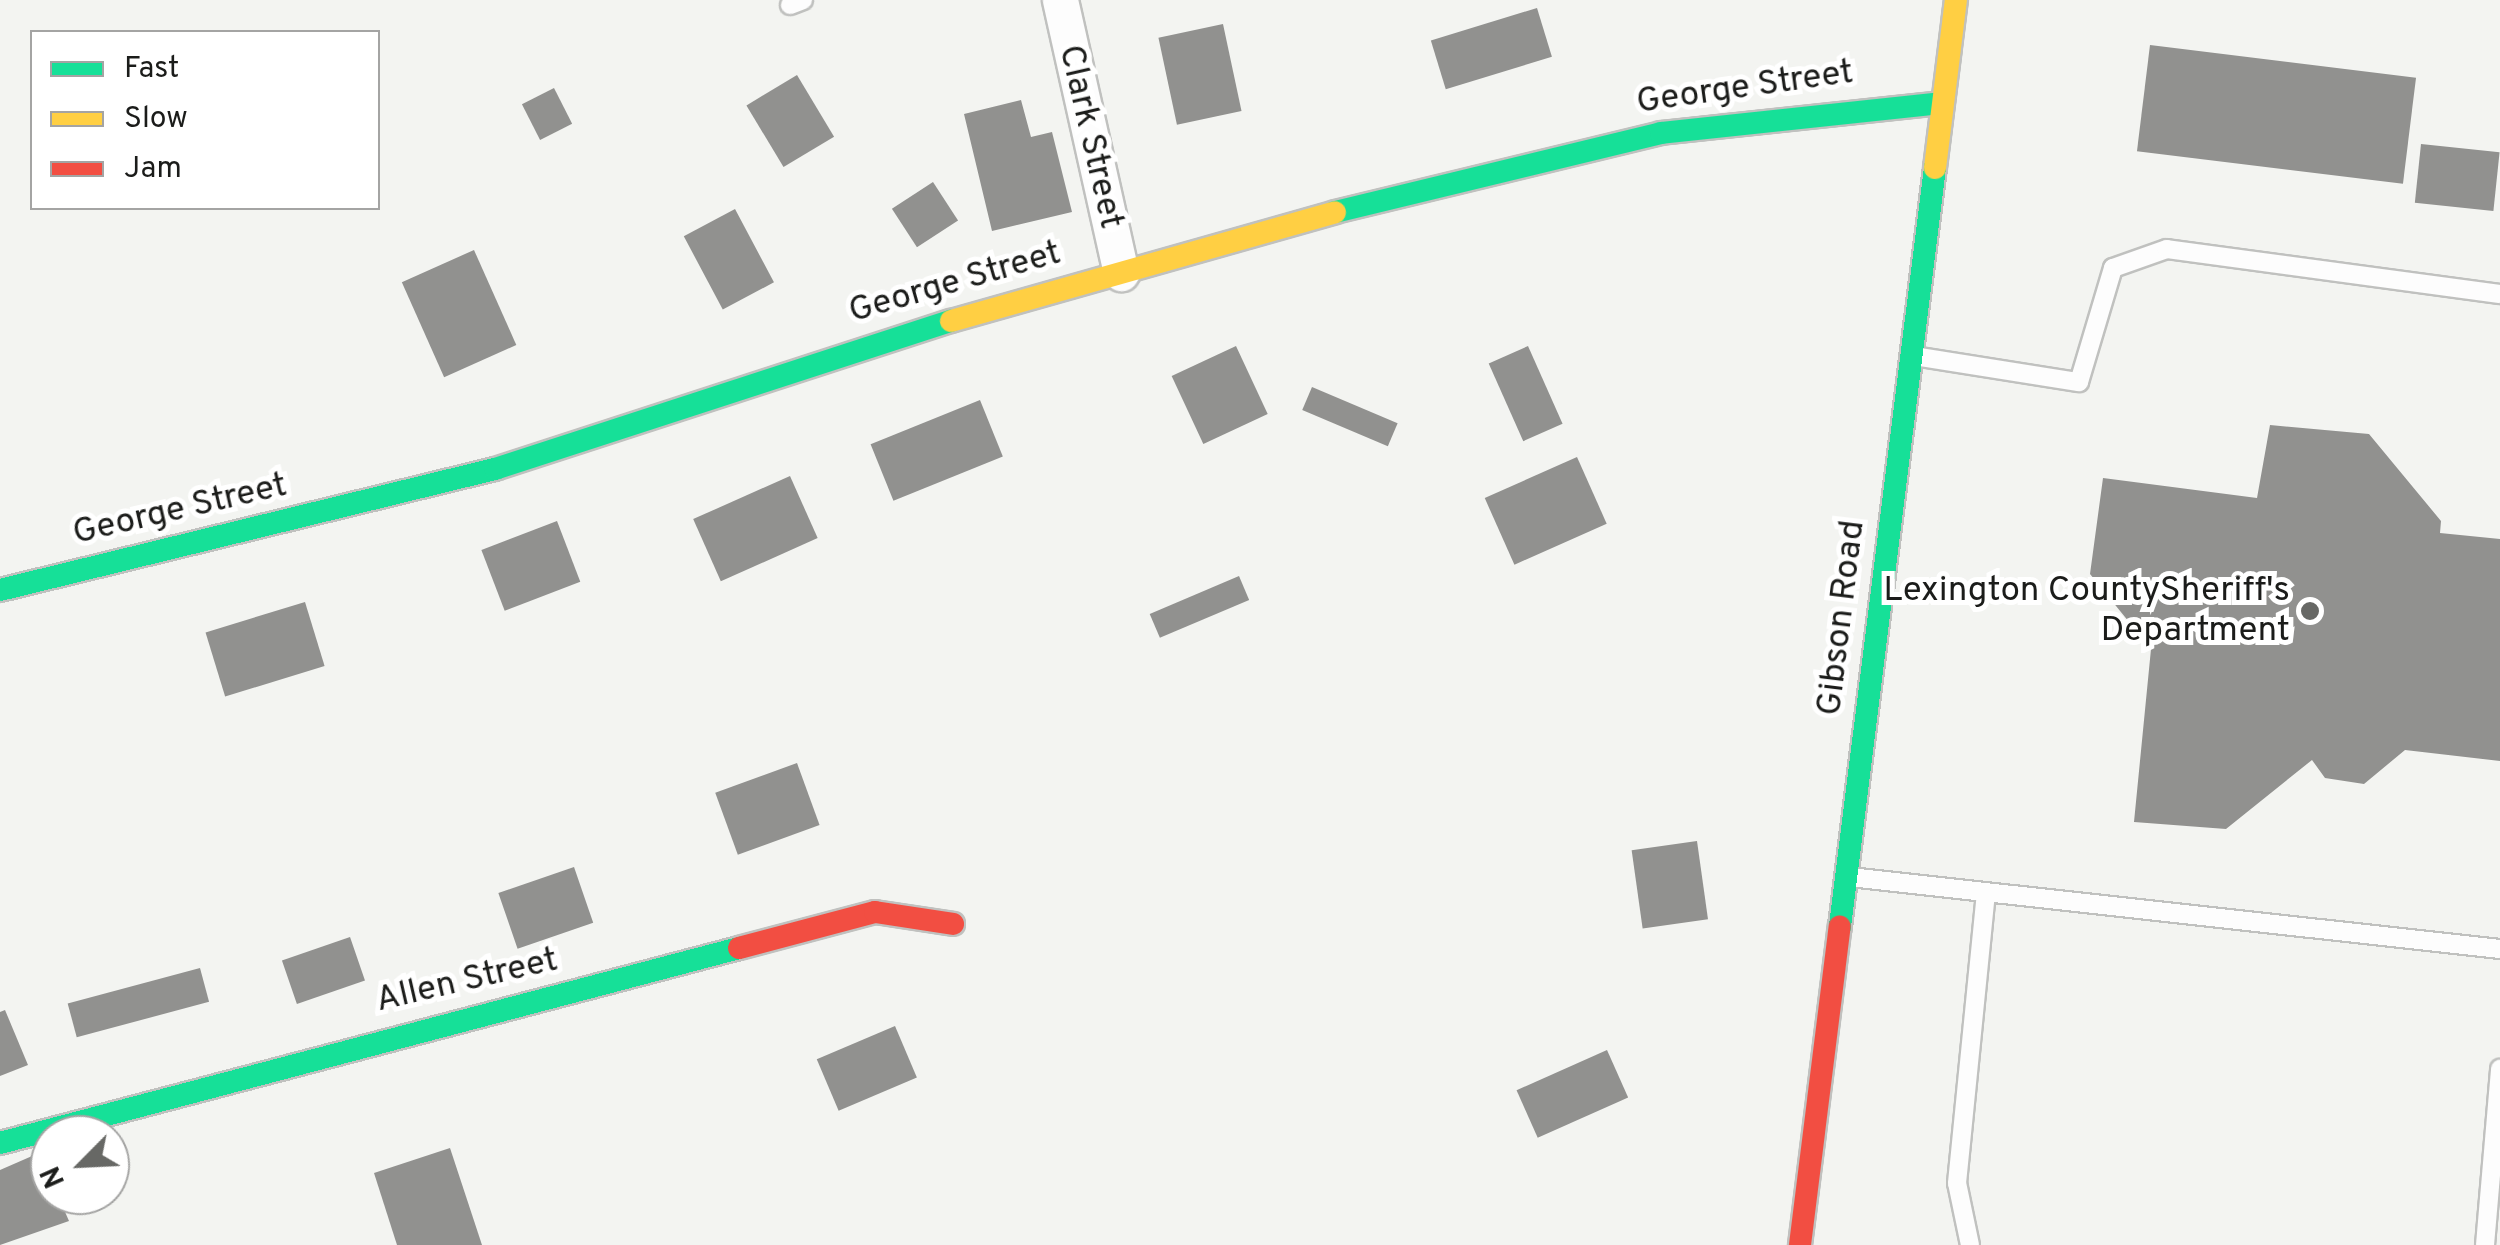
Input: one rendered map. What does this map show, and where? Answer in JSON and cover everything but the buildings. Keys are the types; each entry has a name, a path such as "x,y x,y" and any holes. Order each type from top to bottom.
{"street":[{"name":"Clark Street","path":"1060,0 1122,273"},
{"name":"Gibson Road","path":"1800,1245 1956,0"},
{"name":"George Street","path":"0,590 494,469 734,384 1494,167 1661,133 1942,103"},
{"name":"Allen Street","path":"0,1143 875,912 953,924"}],"lane":[{"path":"1910,355 2080,382 2113,268 2167,249 2500,294"},
{"path":"1846,876 2500,948"},
{"path":"1970,1245 1956,1183 1986,892"},
{"path":"2486,1245 2500,1069"}],"traffic: fast":[{"path":"1335,212 1661,133 1941,103"},
{"path":"1840,926 1935,168"},
{"path":"0,590 495,469 951,321"},
{"path":"0,1143 739,948"}],"traffic: slow":[{"path":"1935,168 1956,0"},
{"path":"951,321 1335,212"}],"traffic: jam":[{"path":"739,948 875,912 953,924"},
{"path":"1800,1245 1840,926"}],"place":[{"name":"Lexington CountySheriff's Department","path":"2310,611"}]}
